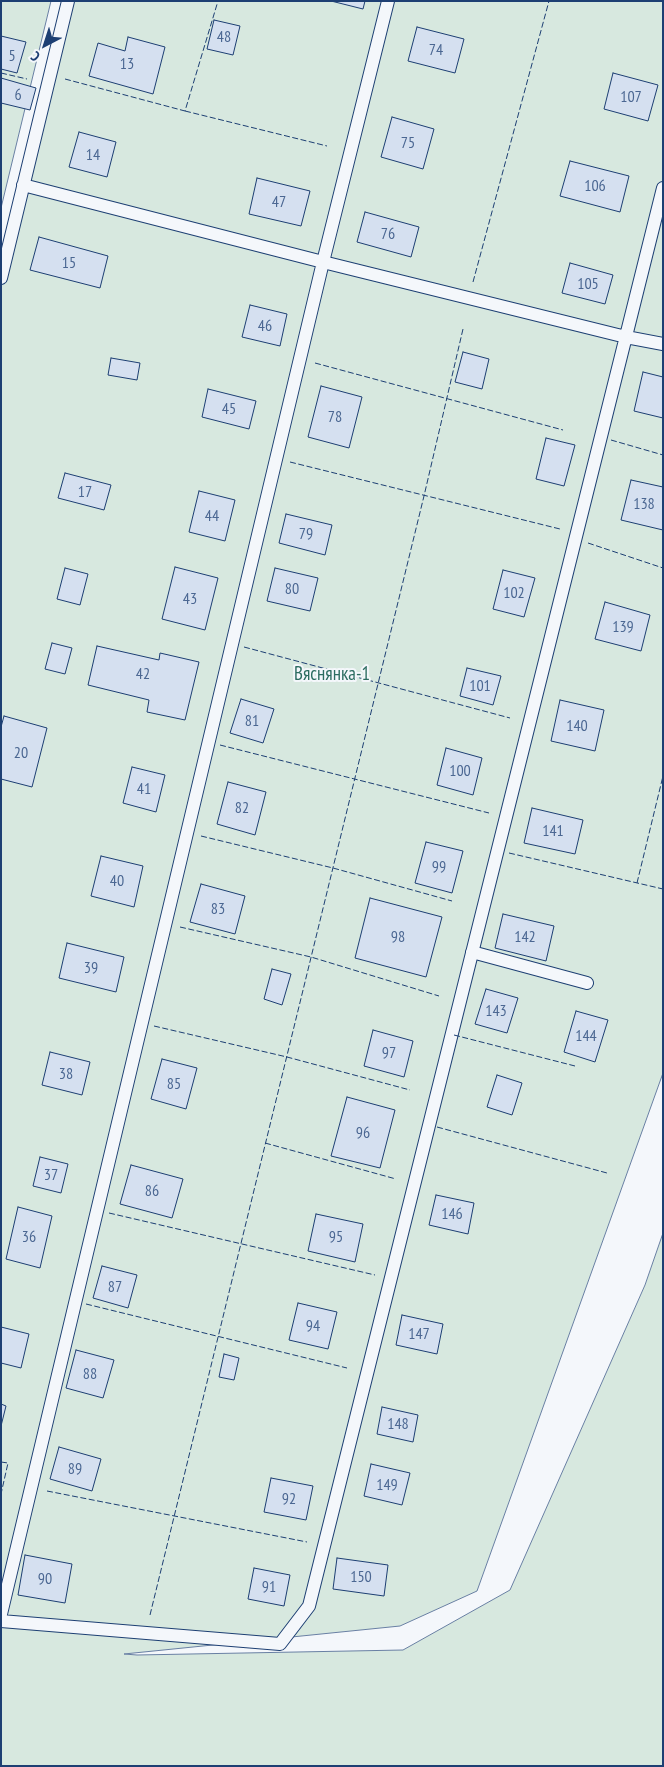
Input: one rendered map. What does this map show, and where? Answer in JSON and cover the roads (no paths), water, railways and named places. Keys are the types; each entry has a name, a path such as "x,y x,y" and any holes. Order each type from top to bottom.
{"lane":[{"path":"1,278 68,1"},
{"path":"1,1614 323,262 388,1"},
{"path":"23,184 323,262 626,337 663,344"},
{"path":"1,1621 280,1644 309,1606 663,188"},
{"path":"472,952 587,984"}],"park label":[{"name":"Вяснянка-1","path":"332,675"}]}
